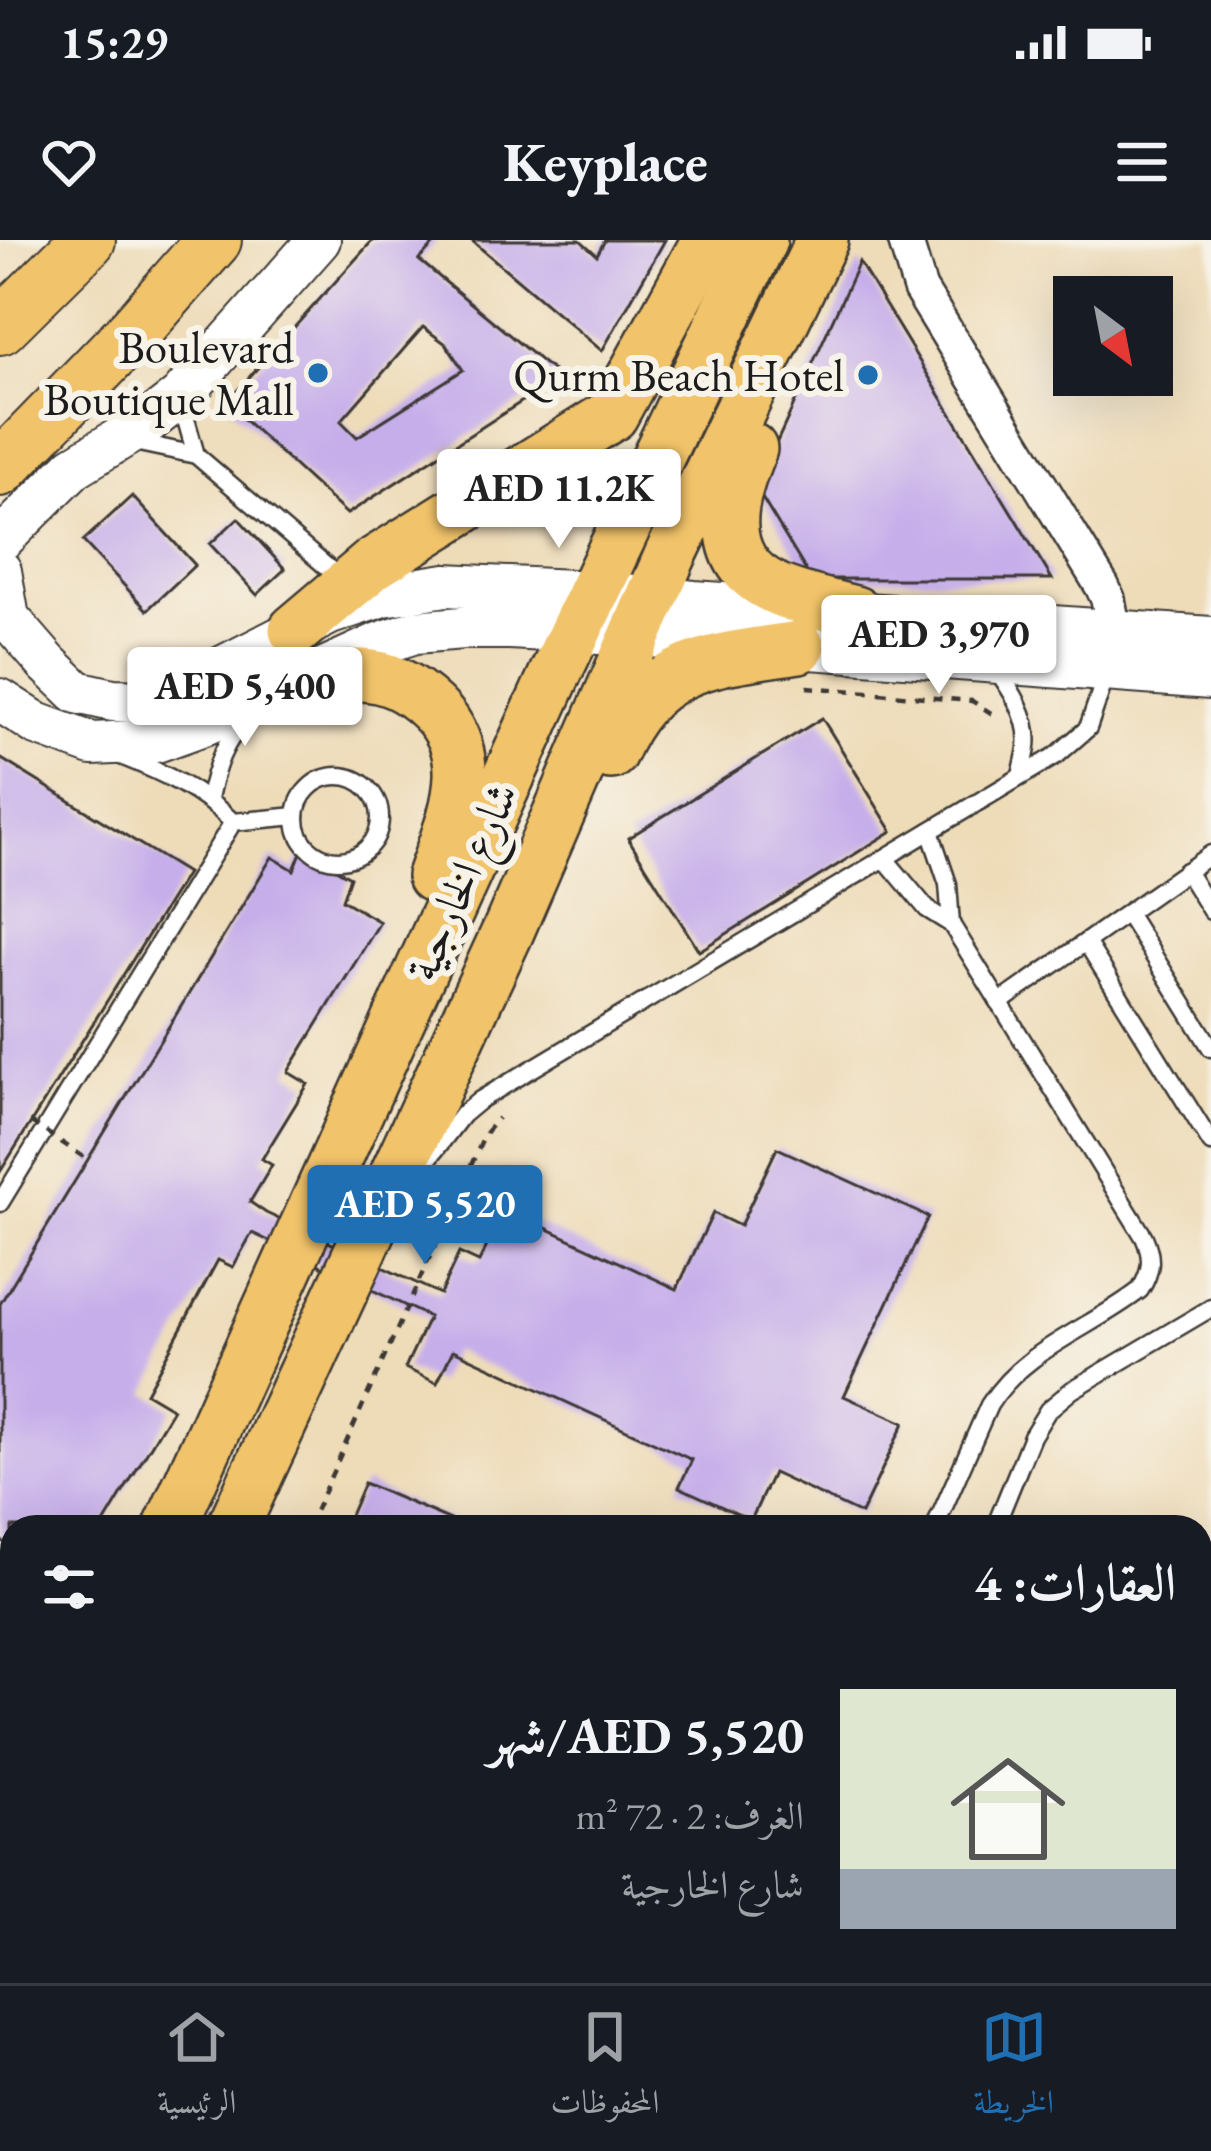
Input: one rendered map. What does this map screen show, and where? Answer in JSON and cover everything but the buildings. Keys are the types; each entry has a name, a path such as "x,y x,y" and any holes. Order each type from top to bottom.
{"highway":[{"path":"0,327 88,240"},
{"path":"0,470 214,240"}],"main road":[{"path":"295,630 392,552 612,415 708,240"},
{"name":"شارع الخارجية","path":"175,1515 584,612 761,240"},
{"name":"شارع الخارجية","path":"239,1515 508,929 644,616 822,240"},
{"path":"838,240 832,265 737,481 730,518 734,544 748,569 771,587 855,612"},
{"path":"508,929 596,787 619,736 644,698 677,675 709,661 796,666"},
{"path":"283,690 332,676 371,675 401,683 439,715 459,758 453,814 351,1124"}],"street":[{"path":"1,557 74,467 180,397 319,240"},
{"path":"905,240 920,289 1102,586 1108,599 1111,651"},
{"path":"135,330 56,437 16,505 1,557 4,616 77,692 147,701 330,614 383,595 446,585 584,612 644,616 855,612 1111,651 1211,678"},
{"path":"0,700 37,724 92,744 156,741 415,632 510,628 584,612"},
{"path":"644,616 796,666 990,662 1211,638"}],"lane":[{"path":"180,397 196,454"},
{"path":"120,440 196,454 348,584"},
{"path":"368,1238 462,1115 480,1100 1057,755 1088,728 1111,651"},
{"path":"990,662 1013,693 1022,716 1028,742 1022,776"},
{"path":"209,798 215,770 237,728 283,690"},
{"path":"92,744 173,777 209,798 233,822"},
{"path":"339,776 374,795 380,816 371,845 358,855 335,860 308,848 299,835 296,815 304,794 314,784 339,776"},
{"path":"233,822 296,815"},
{"path":"0,1203 233,822"},
{"path":"930,831 947,884 951,924 1144,1237 1151,1264 1140,1290 1027,1362 999,1389 941,1515"},
{"path":"999,1003 1211,854"},
{"path":"885,859 917,899 951,924"},
{"path":"1186,871 1211,910"},
{"path":"1127,914 1211,1048"},
{"path":"1086,942 1211,1143"},
{"path":"1000,1515 1048,1409 1211,1308"}],"path":[{"path":"796,666 972,700 1003,719 1022,716"},
{"path":"313,1515 486,1132 502,1114"},
{"path":"32,1122 88,1160"}],"place":[{"name":"Boulevard Boutique Mall","path":"318,373"},
{"name":"Qurm Beach Hotel","path":"868,375"}]}
